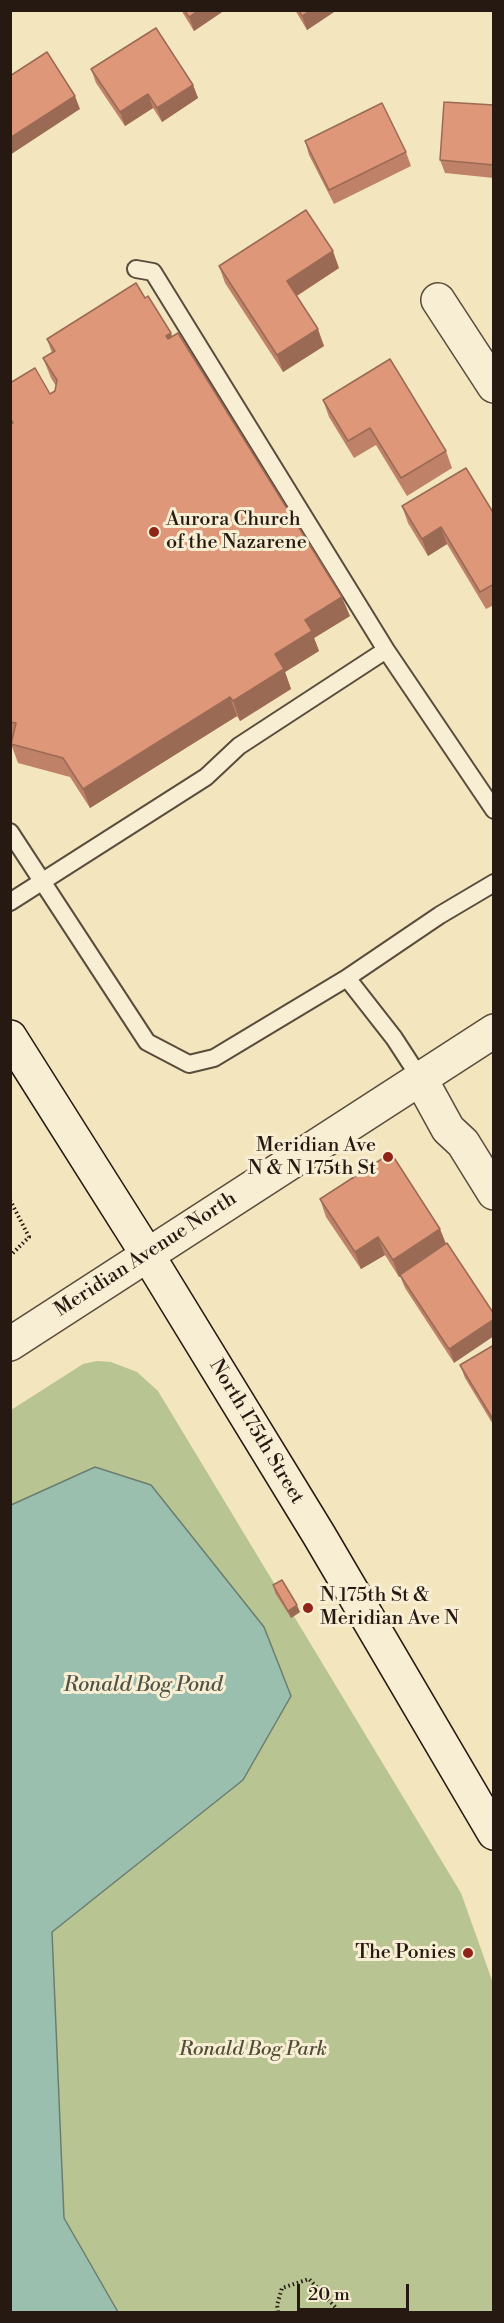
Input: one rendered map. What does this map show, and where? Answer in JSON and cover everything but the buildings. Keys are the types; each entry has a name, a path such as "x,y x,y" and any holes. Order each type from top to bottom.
{"main road":[{"path":"438,300 494,386"},
{"name":"Meridian Avenue North","path":"10,1344 494,1030"},
{"name":"North 175th Street","path":"10,1037 147,1254 334,1560 494,1833"},
{"path":"420,1078 448,1130 464,1143 494,1193"}],"lane":[{"path":"136,269 153,272 386,650 494,810"},
{"path":"10,902 206,777 239,746 386,650"},
{"path":"10,832 147,1042 189,1064 214,1058 347,978 440,915 494,884"},
{"path":"347,978 394,1038 420,1078"}],"path":[{"path":"10,1200 29,1237 10,1256"},
{"path":"278,2313 277,2305 282,2288 309,2279 340,2313"}],"green space":[{"name":"Ronald Bog Park","path":"97,1361 111,1362 137,1372 158,1391 461,1893 493,1983 493,2312 11,2312 11,1410 83,1364"}],"water":[{"name":"Ronald Bog Pond","path":"95,1467 151,1485 264,1627 291,1696 243,1780 52,1932 64,2218 118,2312 11,2312 11,1505"}],"place":[{"name":"Aurora Church of the Nazarene","path":"154,532"},
{"name":"Meridian Ave N & N 175th St","path":"388,1157"},
{"name":"N 175th St & Meridian Ave N","path":"308,1608"},
{"name":"The Ponies","path":"468,1953"}]}
